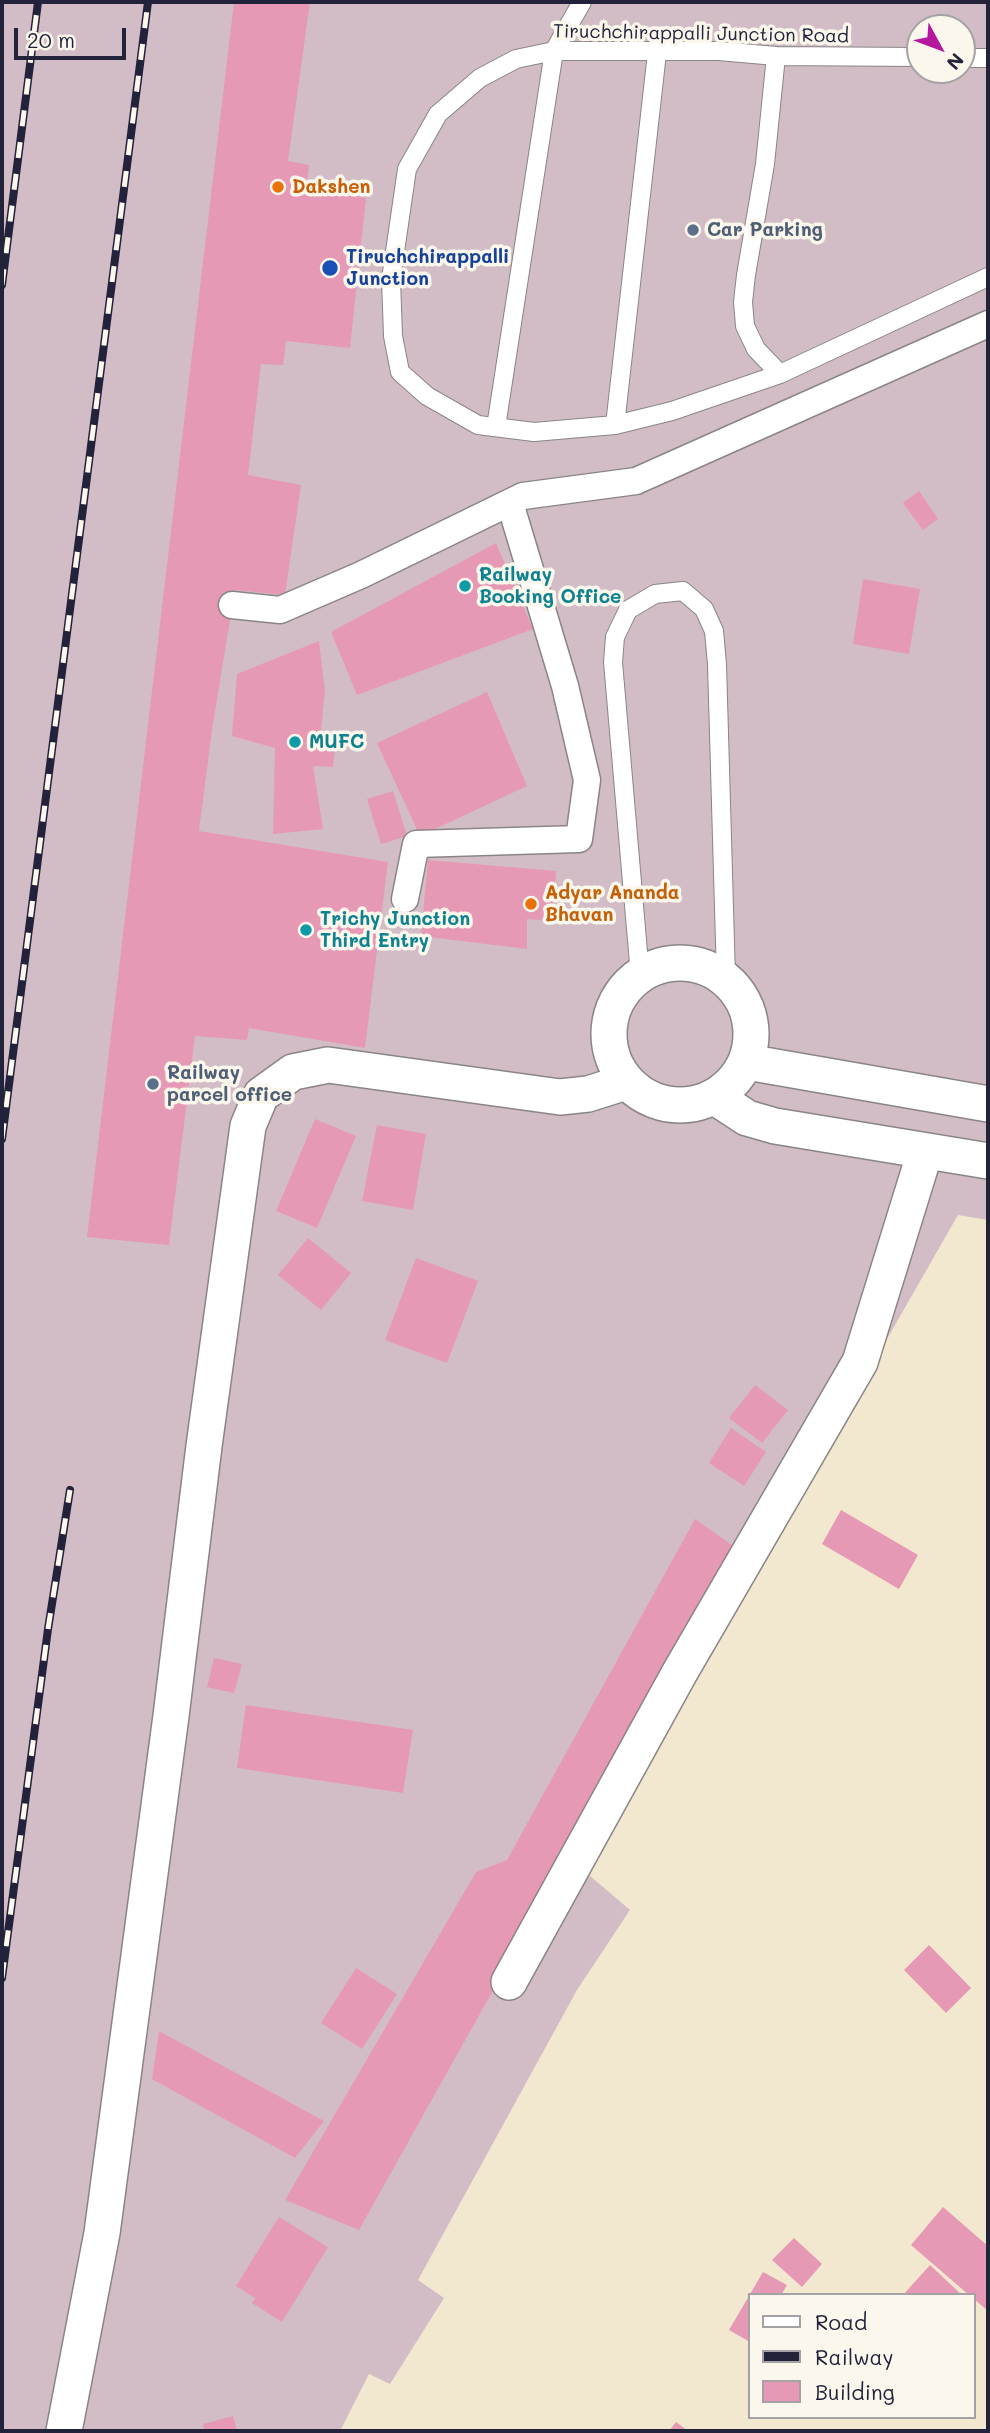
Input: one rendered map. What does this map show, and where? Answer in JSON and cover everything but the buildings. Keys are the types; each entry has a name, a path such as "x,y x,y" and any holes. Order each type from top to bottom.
{"street":[{"path":"232,605 280,610 361,575 523,496 636,481 988,324"},
{"path":"405,899 416,844 579,839 587,780 565,686 510,503"},
{"path":"684,962 706,967 726,978 741,995 750,1017 751,1040 747,1062 734,1081 715,1097 692,1105 668,1106 644,1097 626,1082 613,1060 608,1037 611,1012 623,990 640,975 660,965 684,962"},
{"path":"747,1062 988,1104"},
{"path":"64,2431 104,2221 248,1126 261,1095 293,1072 328,1065 560,1097 588,1094 626,1082"},
{"path":"715,1097 747,1118 775,1126 988,1161"},
{"path":"509,1982 680,1672 860,1362 925,1152"}],"lane":[{"path":"496,427 554,51 582,2"},
{"name":"Tiruchchirappalli Junction Road","path":"906,57 776,56 719,51 554,51 516,59 480,78 438,114 407,169 391,279 393,336 400,372 427,396 478,425 534,432 615,425 672,411 780,374 988,277"},
{"path":"615,425 657,53"},
{"path":"776,56 765,164 743,302 745,326 756,349 780,374"},
{"path":"640,975 612,662 615,636 628,610 655,594 683,592 705,609 714,631 726,978"}],"shaded area":[{"path":"2,2 988,2 988,1220 958,1215 583,1870 630,1910 577,1990 418,2280 444,2298 390,2384 369,2374 340,2431 2,2431"}],"railway":[{"path":"2,285 38,2"},
{"path":"2,1139 148,2"},
{"path":"2,1978 48,1629 70,1490"}],"place":[{"name":"Dakshen","path":"278,187"},
{"name":"Car Parking","path":"693,230"},
{"name":"Tiruchchirappalli Junction","path":"330,268"},
{"name":"Railway Booking Office","path":"465,586"},
{"name":"MUFC","path":"295,742"},
{"name":"Adyar Ananda Bhavan","path":"531,904"},
{"name":"Trichy Junction Third Entry","path":"306,930"},
{"name":"Railway parcel office","path":"153,1084"}]}
